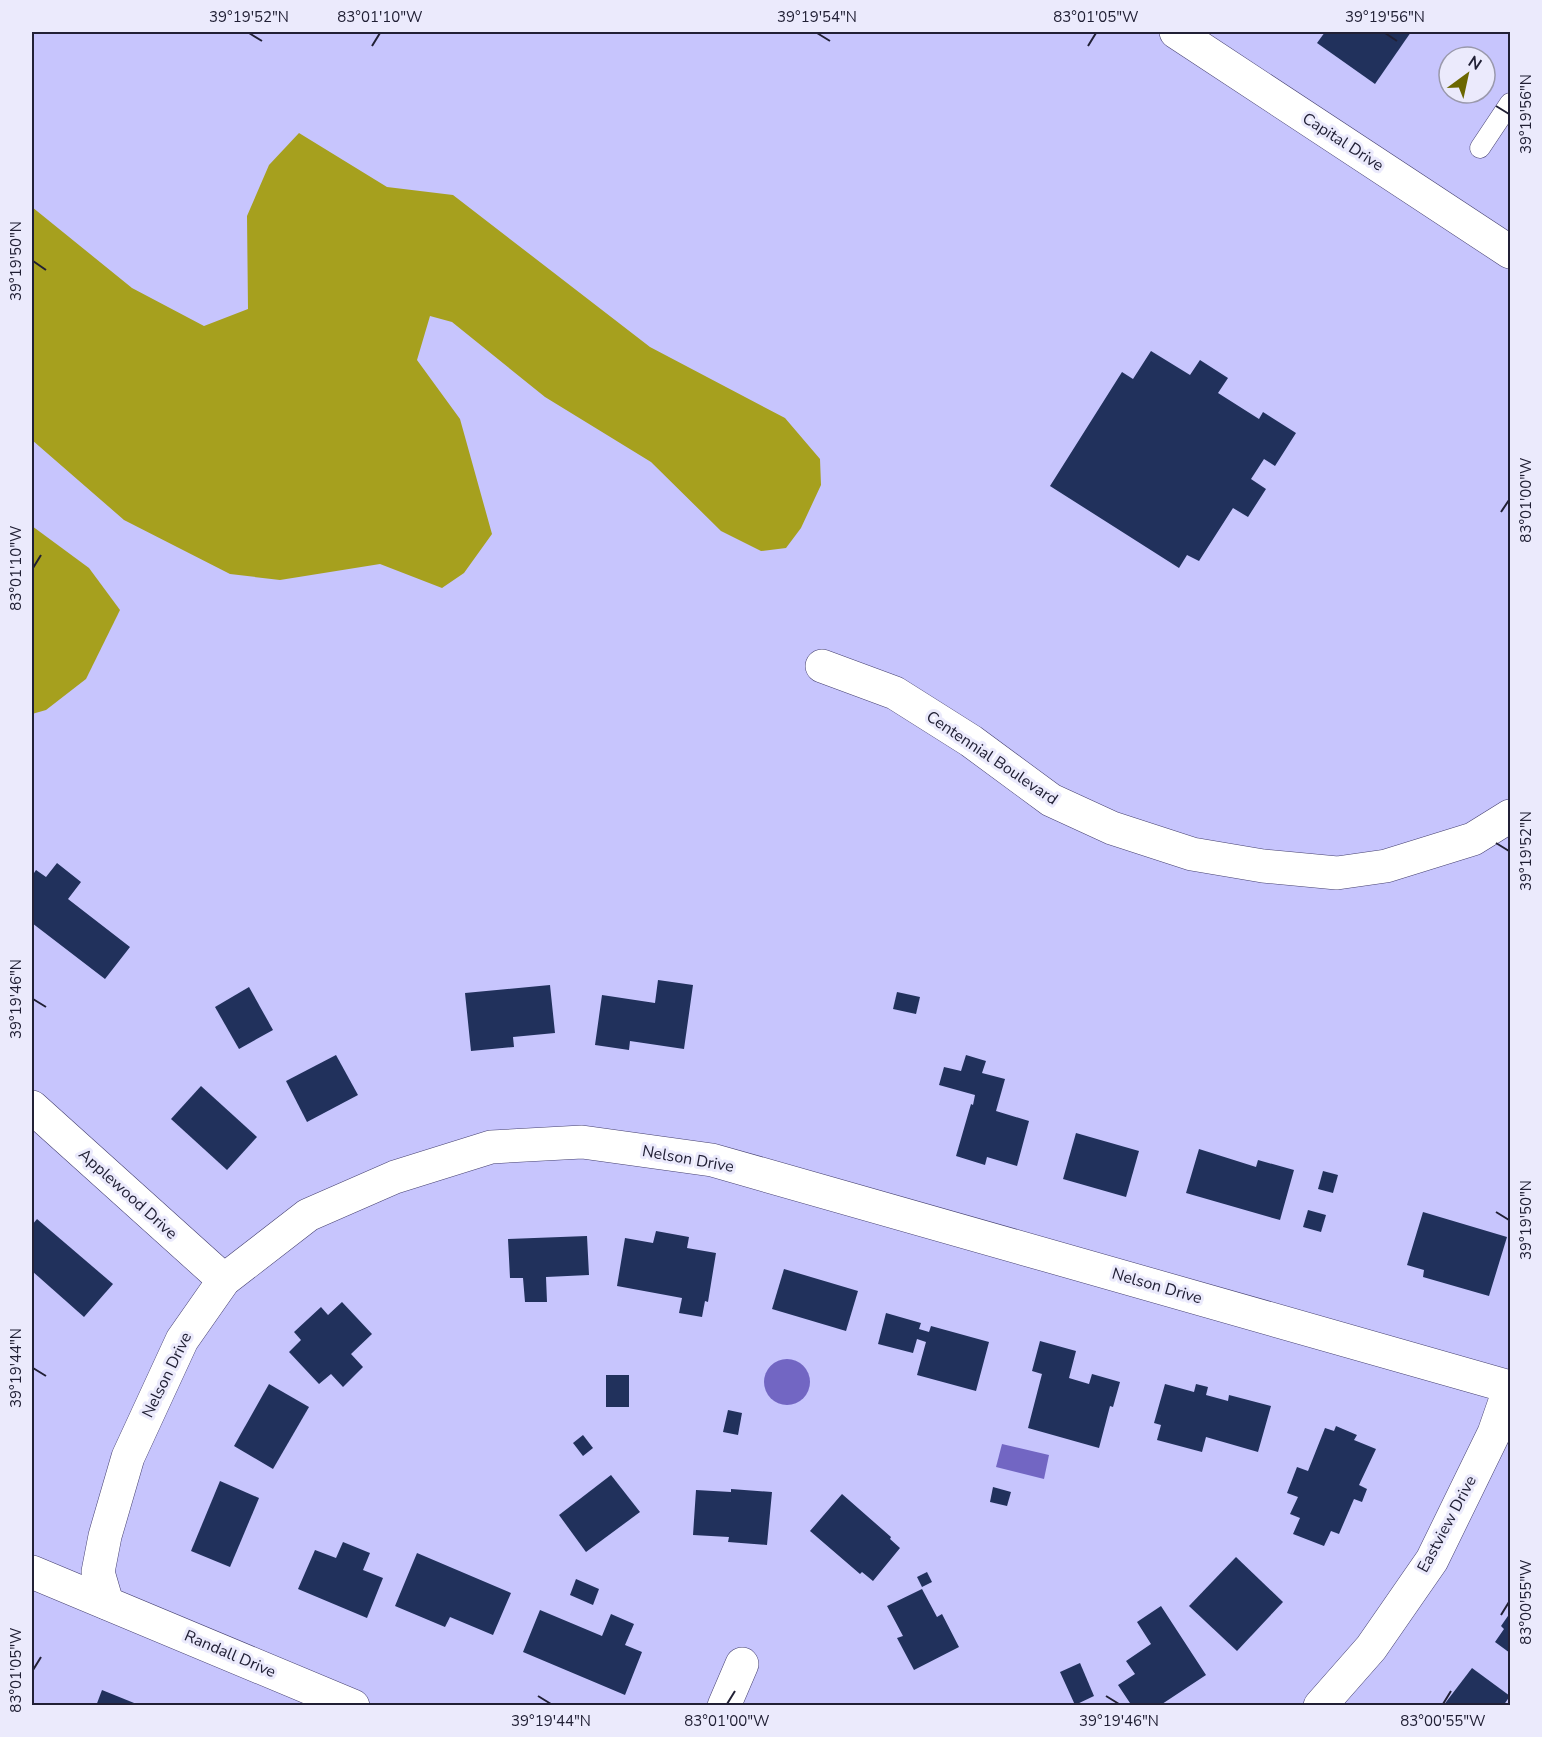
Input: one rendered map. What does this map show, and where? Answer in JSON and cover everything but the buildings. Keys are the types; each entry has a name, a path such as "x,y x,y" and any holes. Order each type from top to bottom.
{"street":[{"name":"Capital Drive","path":"1176,32 1510,252"},
{"name":"Centennial Boulevard","path":"822,666 895,693 971,741 1051,800 1112,828 1192,854 1263,866 1337,873 1386,866 1462,843 1473,839 1510,816"},
{"name":"Applewood Drive","path":"32,1107 224,1280"},
{"name":"Nelson Drive","path":"107,1603 98,1572 105,1536 128,1456 182,1340 224,1280 308,1215 395,1176 491,1147 582,1142 712,1160 1510,1387"},
{"name":"Eastview Drive","path":"1320,1706 1371,1648 1432,1560 1494,1433 1510,1387"},
{"name":"Randall Drive","path":"32,1572 353,1706"},
{"path":"724,1706 742,1664"}],"lane":[{"path":"1480,148 1510,103"}],"shaded area":[{"path":"299,133 387,187 453,195 650,347 785,418 820,459 821,485 801,528 786,548 761,551 721,531 651,462 545,397 452,322 430,316 417,360 460,419 492,534 464,573 442,588 380,564 280,580 230,574 124,520 32,440 32,207 132,288 204,326 248,309 247,216 269,165"},
{"path":"32,526 89,568 120,610 86,679 46,710 32,714"},
{"path":"787,1359 803,1366 810,1382 803,1398 787,1405 771,1398 764,1382 771,1366"},
{"path":"1002,1444 1049,1455 1044,1479 996,1467"}]}
